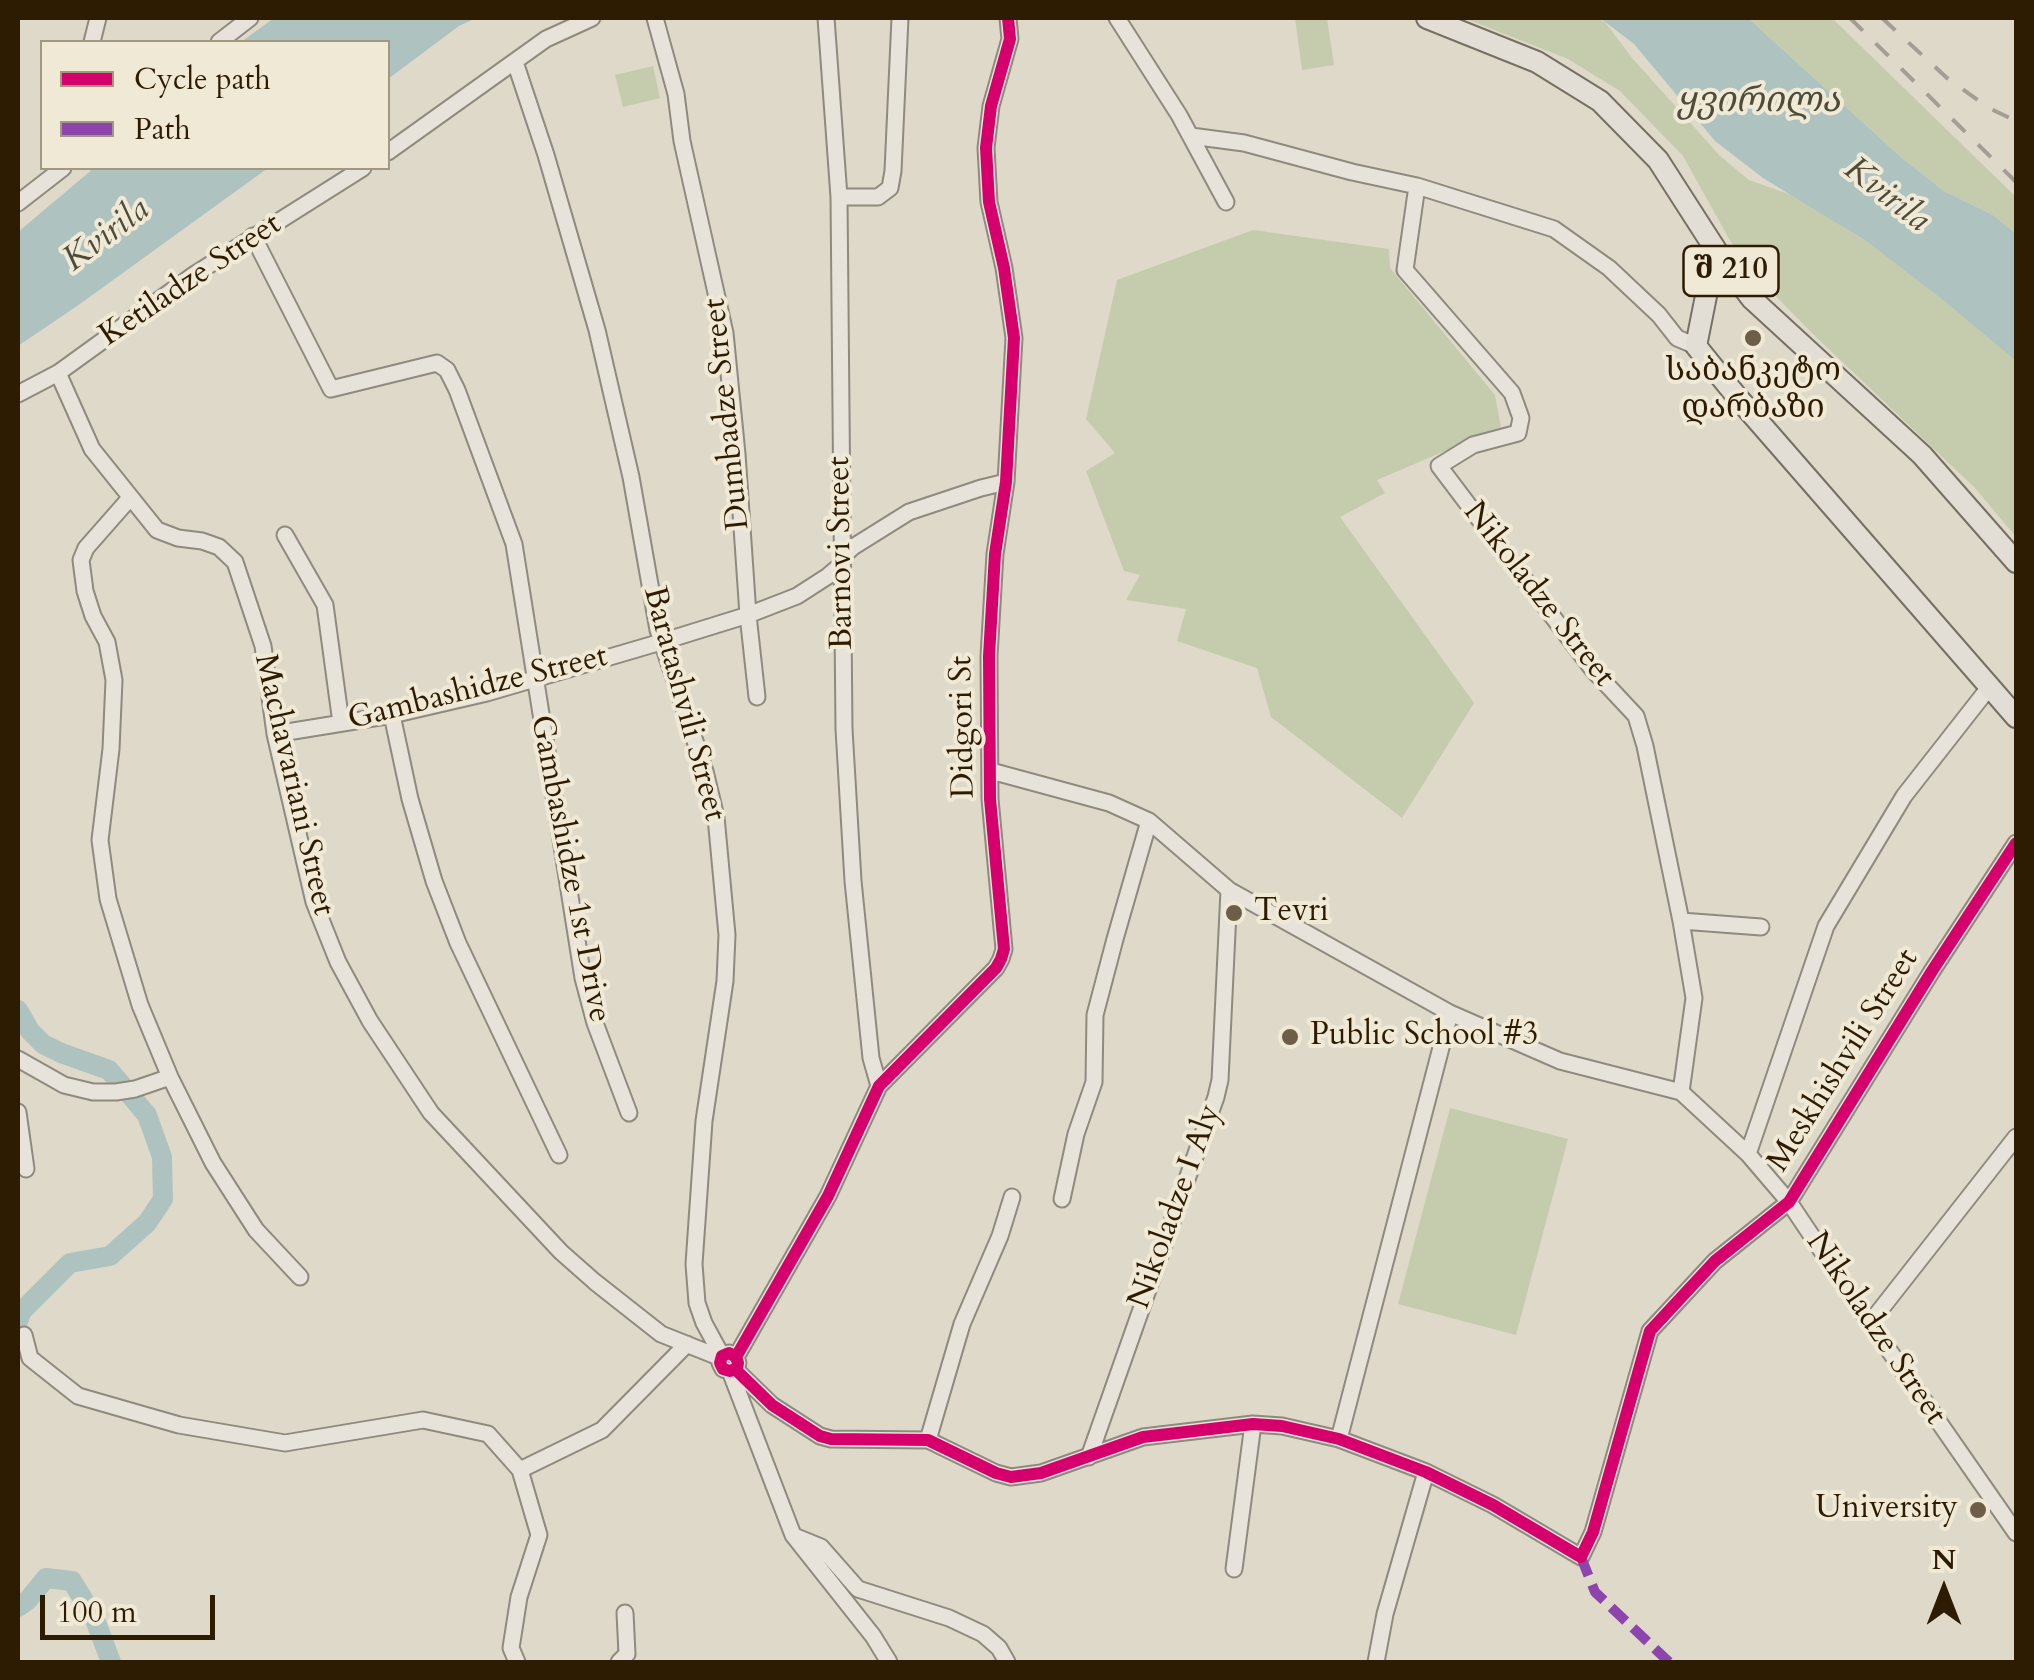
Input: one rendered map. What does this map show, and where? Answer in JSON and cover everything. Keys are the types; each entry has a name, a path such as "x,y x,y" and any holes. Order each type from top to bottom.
{"main road":[{"name":"შ 210","path":"1427,18 1538,62 1600,100 1658,160 1720,258 1752,299 1922,455 2016,562"},
{"path":"1720,258 1708,286 1696,346 2016,717"}],"street":[{"path":"222,40 250,18"},
{"path":"390,151 546,39 592,18"},
{"name":"Dumbadze Street","path":"656,18 676,94 682,141 725,333 757,697"},
{"name":"Barnovi Street","path":"826,18 839,198 844,730 853,881 871,1058 879,1086"},
{"path":"839,198 878,197 890,188 900,18"},
{"name":"Didgori St","path":"729,1362 828,1196 879,1086 996,968 1004,949 990,799 988,656 995,554 1006,482 1014,338 989,202 986,148 990,106 1010,40 1008,18"},
{"path":"1117,18 1191,136 1226,202"},
{"name":"Baratashvili Street","path":"515,62 598,330 632,477 662,642 714,807 725,912 725,981 704,1120 694,1264 697,1303 729,1362"},
{"path":"1191,136 1244,143 1417,186 1554,230 1610,268 1677,338 1696,346"},
{"path":"18,203 60,170"},
{"name":"Ketiladze Street","path":"18,394 58,373 196,274 360,170"},
{"name":"Nikoladze Street","path":"1417,186 1405,270 1512,393 1520,418 1518,432 1474,445 1439,466 1593,670 1636,716 1645,746 1694,998 1682,1092"},
{"name":"Gambashidze 1st Drive","path":"253,236 331,388 437,363 447,370 514,544 583,978 595,1023 629,1114"},
{"name":"Machavariani Street","path":"58,373 92,449 157,530 220,547 235,562 262,646 275,734 314,902 338,962 370,1021 431,1114 561,1252 661,1334 729,1362"},
{"name":"Gambashidze Street","path":"275,734 392,715 534,680 748,615 816,585 853,547 909,512 1006,482"},
{"path":"130,498 86,548 82,560 85,591 108,642 114,680 111,749 100,840 108,899 140,1006 213,1163 256,1230 300,1277"},
{"path":"284,536 325,605 341,724"},
{"path":"1748,1154 1826,926 1904,796 1990,685"},
{"path":"392,715 410,799 434,881 458,943 559,1155"},
{"name":"Nikoladze Street","path":"990,771 1109,803 1150,821 1229,890 1450,1013 1560,1060 1682,1092 1748,1154 1789,1202 2016,1533"},
{"path":"1062,1199 1076,1134 1094,1082 1096,1015 1114,939 1150,821"},
{"name":"Meskhishvili Street","path":"1426,1472 1493,1505 1581,1557 1593,1532 1650,1332 1715,1262 1789,1202 2016,843"},
{"name":"Nikoladze I Aly","path":"1089,1457 1216,1097 1229,890"},
{"path":"1681,921 1761,927"},
{"path":"1339,1439 1450,1013"},
{"path":"18,1060 76,1089 116,1092 170,1077"},
{"path":"18,1112 26,1169"},
{"path":"1870,1323 2016,1136"},
{"path":"928,1440 962,1324 1000,1236 1012,1197"},
{"path":"24,1335 30,1358 78,1396 179,1426 285,1443 423,1420 488,1434 520,1470 539,1535 518,1598 511,1648 516,1662"},
{"path":"520,1470 602,1430 686,1344"},
{"path":"729,1362 772,1405 820,1436 928,1440 996,1474 1011,1477 1041,1473 1143,1437 1252,1424 1282,1426 1339,1439 1426,1472 1385,1614 1376,1662"},
{"path":"729,1362 793,1535 889,1662"},
{"path":"1234,1569 1252,1424"},
{"path":"793,1535 820,1547 858,1589 949,1618 983,1634 999,1648 1006,1662"},
{"path":"619,1662 627,1654 625,1614"}],"green space":[{"path":"1295,18 1327,18 1334,65 1302,70"},
{"path":"1464,18 1596,18 1605,22 1720,156 1749,180 1800,198 1952,291 2016,323 2016,537 1975,488 1750,270 1683,156 1620,91 1568,59"},
{"path":"1748,18 1832,18 2016,197 2016,234 1993,215 1944,191 1902,158"},
{"path":"653,66 660,98 623,107 615,75"},
{"path":"1253,230 1389,249 1390,268 1495,395 1501,427 1377,480 1385,493 1340,517 1474,703 1402,818 1271,717 1257,668 1177,641 1186,609 1126,600 1140,575 1124,571 1086,471 1115,453 1086,419 1117,280"},
{"path":"1450,1108 1568,1139 1516,1335 1398,1304"}],"water":[{"path":"274,18 476,18 459,26 390,78 390,40 244,40"},
{"name":"ყვირილა","path":"1600,18 1748,18 1902,158 1944,191 1993,215 2016,234 2016,361 1869,243 1763,178 1715,141 1634,44"},
{"name":"Kvirila","path":"92,170 265,170 18,346 18,232"}],"waterway":[{"path":"18,1010 43,1044 109,1070 147,1115 162,1157 163,1199 147,1223 110,1256 70,1263 22,1311 18,1321"},
{"path":"18,1607 46,1578 72,1581 94,1617 111,1662"}],"railway":[{"path":"1850,18 2016,182"},
{"path":"1882,18 1947,78 1989,108 2016,121"}],"marked path":[{"path":"1581,1557 1595,1592 1669,1662"}],"cycle path":[{"path":"736,1357 729,1353 722,1356 723,1369 737,1368 736,1357 828,1196 879,1086 996,968 1004,949 990,799 989,656 995,554 1006,482 1014,338 989,202 986,148 991,106 1010,39 1008,18"},
{"path":"735,1369 772,1405 820,1436 928,1440 1011,1477 1041,1473 1143,1437 1253,1424 1282,1426 1339,1439 1426,1472 1493,1505 1581,1557 1593,1532 1650,1331 1715,1261 1789,1202 2016,843"}],"place":[{"name":"საბანკეტო დარბაზი","path":"1753,338"},
{"name":"Tevri","path":"1234,913"},
{"name":"Public School #3","path":"1290,1037"},
{"name":"University","path":"1978,1510"}]}
